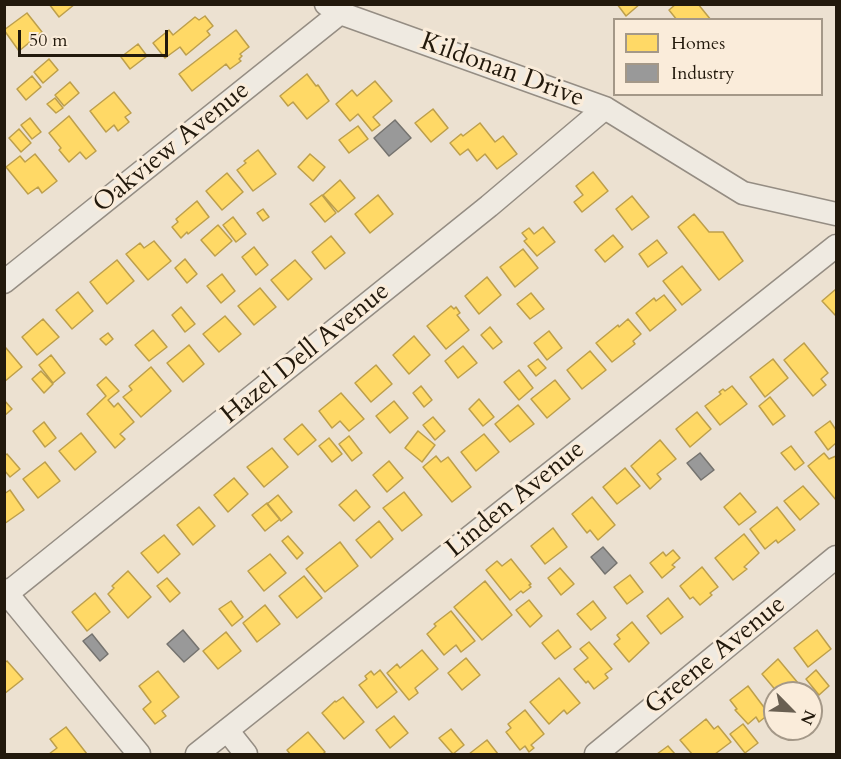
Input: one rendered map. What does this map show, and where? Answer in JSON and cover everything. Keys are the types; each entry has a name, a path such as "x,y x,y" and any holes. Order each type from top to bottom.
{"street":[{"name":"Kildonan Drive","path":"333,9 605,108 743,193 837,214"},
{"name":"Oakview Avenue","path":"4,282 333,9"},
{"name":"Hazel Dell Avenue","path":"5,593 489,206 605,108"},
{"name":"Linden Avenue","path":"197,754 837,246"},
{"name":"Greene Avenue","path":"596,754 837,557"},
{"path":"5,593 139,754"},
{"path":"227,730 246,754"}],"building: Homes":[{"path":"49,4 75,4 59,17"},
{"path":"617,4 640,4 626,16"},
{"path":"676,4 698,4 709,18 675,18 669,10"},
{"path":"27,13 42,32 19,51 4,30"},
{"path":"205,16 213,26 207,31 210,35 186,55 180,47 165,58 153,43 169,30 173,35 195,17 199,20"},
{"path":"236,30 249,47 240,54 241,61 230,69 226,64 192,91 179,74"},
{"path":"138,44 147,56 130,69 121,57"},
{"path":"49,59 58,70 43,83 34,72"},
{"path":"307,74 329,101 307,119 293,102 288,106 280,96"},
{"path":"32,76 41,87 26,100 17,89"},
{"path":"375,81 392,101 373,117 380,125 372,131 358,114 350,121 336,104 352,90 357,96"},
{"path":"70,82 79,93 64,106 55,95"},
{"path":"114,92 131,113 125,117 129,122 118,131 114,125 106,132 90,111"},
{"path":"55,98 63,108 56,113 47,104"},
{"path":"433,109 448,128 431,142 415,123"},
{"path":"69,116 96,151 86,159 80,152 69,162 49,133"},
{"path":"30,118 41,132 32,139 21,125"},
{"path":"480,123 495,142 503,136 517,154 497,169 485,154 477,161 468,149 460,155 450,143"},
{"path":"358,126 368,139 349,153 339,140"},
{"path":"19,129 31,143 21,152 9,138"},
{"path":"258,150 276,174 253,191 237,170"},
{"path":"35,154 57,181 42,193 38,187 28,194 6,167 20,156 25,162"},
{"path":"310,154 325,167 313,181 298,167"},
{"path":"593,172 608,191 582,212 574,202 583,195 576,186"},
{"path":"227,173 243,192 222,210 206,191"},
{"path":"340,180 355,198 338,212 323,195"},
{"path":"322,195 336,213 325,222 310,204"},
{"path":"378,195 393,214 370,233 355,214"},
{"path":"632,196 649,217 632,230 616,209"},
{"path":"197,201 209,217 181,238 172,227 178,222 176,219"},
{"path":"263,209 269,217 263,221 257,213"},
{"path":"694,214 709,232 723,232 743,261 719,280 678,227"},
{"path":"233,217 246,234 236,242 223,225"},
{"path":"218,225 232,241 215,256 201,240"},
{"path":"543,227 555,242 537,256 524,241 527,239 522,233 529,228 534,234"},
{"path":"613,235 623,247 605,262 595,250"},
{"path":"331,236 345,253 325,269 312,252"},
{"path":"657,240 667,253 648,267 639,254"},
{"path":"154,241 171,261 148,280 126,254 140,243 144,248"},
{"path":"254,247 268,265 256,275 242,257"},
{"path":"523,249 538,268 515,287 500,267"},
{"path":"185,259 197,274 187,283 175,268"},
{"path":"117,260 134,281 107,304 90,282"},
{"path":"295,260 312,279 288,300 271,280"},
{"path":"682,266 701,290 682,305 663,281"},
{"path":"222,274 235,291 221,303 207,286"},
{"path":"487,277 501,295 479,314 465,296"},
{"path":"260,288 276,307 254,325 238,306"},
{"path":"836,289 836,314 835,315 822,301"},
{"path":"78,292 93,311 72,329 56,310"},
{"path":"531,293 544,309 530,319 517,304"},
{"path":"664,295 676,310 650,331 636,313 654,298 656,301"},
{"path":"451,306 454,309 456,307 460,313 457,315 469,330 446,349 427,326"},
{"path":"181,307 195,324 185,332 172,315"},
{"path":"225,316 241,334 219,352 203,334"},
{"path":"43,319 59,337 37,355 22,337"},
{"path":"628,319 641,334 633,341 635,344 612,362 596,343"},
{"path":"490,327 502,342 493,349 481,335"},
{"path":"153,330 167,347 149,361 135,345"},
{"path":"549,331 562,348 547,360 534,343"},
{"path":"108,333 113,339 106,345 100,339"},
{"path":"414,336 430,355 409,374 393,355"},
{"path":"804,343 828,373 821,379 826,385 813,396 784,360"},
{"path":"189,345 204,364 183,382 167,363"},
{"path":"463,346 477,363 458,378 445,361"},
{"path":"6,348 22,367 4,382 4,350"},
{"path":"590,351 606,370 582,389 567,370"},
{"path":"51,355 65,373 53,383 39,365"},
{"path":"538,359 546,368 536,376 528,366"},
{"path":"773,359 788,378 765,397 750,377"},
{"path":"376,365 392,384 371,402 355,383"},
{"path":"151,367 171,391 141,417 123,397 132,390 129,386"},
{"path":"519,370 533,388 519,400 504,382"},
{"path":"41,371 53,384 44,393 32,379"},
{"path":"106,377 119,391 108,400 114,407 118,403 134,422 120,434 125,439 115,448 87,414 106,396 97,385"},
{"path":"555,380 570,399 547,418 531,399"},
{"path":"421,386 432,400 424,407 413,393"},
{"path":"732,386 747,404 720,425 705,406 721,394 719,392 723,389 725,391"},
{"path":"341,393 364,419 349,431 340,421 332,428 319,411"},
{"path":"770,397 785,416 773,425 759,406"},
{"path":"479,399 494,417 483,426 469,409"},
{"path":"4,400 12,409 4,416"},
{"path":"394,401 408,418 390,433 376,416"},
{"path":"518,405 534,424 510,442 495,424"},
{"path":"697,412 711,429 690,447 676,429"},
{"path":"433,417 445,431 435,440 423,425"},
{"path":"830,421 836,430 836,443 828,450 815,432"},
{"path":"44,422 56,438 45,447 33,431"},
{"path":"302,424 316,440 298,455 284,439"},
{"path":"418,431 435,445 422,462 405,448"},
{"path":"81,433 96,452 75,470 59,451"},
{"path":"484,434 499,452 476,471 461,452"},
{"path":"349,436 362,453 352,461 339,444"},
{"path":"329,438 342,454 332,462 319,446"},
{"path":"660,440 676,459 657,474 661,479 650,489 631,466"},
{"path":"791,446 804,463 795,470 781,453"},
{"path":"272,448 288,467 264,487 247,467"},
{"path":"824,453 829,459 836,456 836,500 808,466"},
{"path":"7,454 20,469 10,477 4,470 4,456"},
{"path":"436,456 441,462 448,457 471,487 452,502 423,467"},
{"path":"389,461 403,478 387,492 373,475"},
{"path":"45,462 60,481 38,498 23,479"},
{"path":"625,468 640,486 617,504 603,487"},
{"path":"234,478 248,494 228,512 214,495"},
{"path":"803,486 819,504 800,520 784,501"},
{"path":"10,490 24,510 4,524 4,494"},
{"path":"356,490 370,507 354,521 339,505"},
{"path":"404,492 422,515 402,531 383,508"},
{"path":"740,493 756,512 739,525 724,507"},
{"path":"278,495 292,512 281,521 267,504"},
{"path":"592,497 615,525 598,540 590,530 587,533 572,514"},
{"path":"267,503 280,519 265,531 252,515"},
{"path":"199,507 215,526 193,545 177,525"},
{"path":"777,507 795,530 778,543 776,540 765,549 750,529"},
{"path":"379,521 393,539 371,558 356,540"},
{"path":"553,528 567,547 545,564 531,546"},
{"path":"744,534 759,553 744,567 747,569 733,580 715,558"},
{"path":"164,535 180,554 158,573 141,553"},
{"path":"288,536 303,553 297,559 282,541"},
{"path":"340,542 358,566 325,592 306,569"},
{"path":"673,550 680,558 672,565 675,567 662,578 650,563 663,552 666,556"},
{"path":"270,554 286,573 264,591 248,571"},
{"path":"511,559 531,587 523,593 521,591 510,600 486,570 497,561 502,566"},
{"path":"702,567 718,587 700,605 693,597 690,599 680,586"},
{"path":"560,568 574,584 561,595 548,578"},
{"path":"128,571 151,597 128,618 108,594 114,588 112,586"},
{"path":"630,575 643,592 627,604 614,587"},
{"path":"304,576 322,598 297,618 279,596"},
{"path":"167,578 180,593 170,602 157,586"},
{"path":"485,581 512,615 482,640 454,607"},
{"path":"95,593 110,612 87,631 72,612"},
{"path":"668,598 683,617 661,634 647,616"},
{"path":"529,600 542,616 530,627 516,610"},
{"path":"231,601 243,617 232,626 219,609"},
{"path":"593,601 606,618 591,630 577,614"},
{"path":"265,605 280,624 257,642 243,623"},
{"path":"451,611 475,641 461,652 456,645 444,655 427,634 436,626 434,624"},
{"path":"632,622 649,643 629,662 614,644 620,639 617,635"},
{"path":"558,630 571,647 555,659 542,643"},
{"path":"817,630 831,649 808,667 794,648"},
{"path":"226,632 241,651 218,669 203,651"},
{"path":"589,642 612,669 605,674 608,678 594,689 574,669 588,658 580,649"},
{"path":"422,650 438,669 415,688 418,693 409,700 387,673 397,664 400,668"},
{"path":"466,658 480,675 462,690 448,673"},
{"path":"778,659 796,681 768,681 762,674"},
{"path":"7,661 23,679 4,694 4,663"},
{"path":"380,670 397,692 377,708 359,685 367,679 365,676 371,671 374,675"},
{"path":"816,670 829,686 823,691 823,681 806,679"},
{"path":"158,671 179,697 162,711 166,716 155,724 143,709 151,702 139,686"},
{"path":"559,678 580,703 567,714 564,710 549,724 530,702"},
{"path":"748,686 763,706 763,719 759,722 756,717 748,724 735,710 737,709 730,700"},
{"path":"343,697 364,722 344,739 322,713"},
{"path":"525,710 544,734 531,745 534,748 529,752 525,746 520,750 506,732 511,728 508,724"},
{"path":"394,716 408,733 390,748 376,730"},
{"path":"706,719 714,729 718,726 731,742 715,754 692,754 680,740"},
{"path":"743,724 758,743 745,753 730,734"},
{"path":"66,727 87,754 49,754 57,748 50,739"},
{"path":"451,729 464,745 453,754 439,738"},
{"path":"308,732 325,752 323,754 290,754 287,750"},
{"path":"487,740 498,754 469,754"},
{"path":"668,746 675,754 657,754"}],"building: Industry":[{"path":"395,120 411,138 389,156 374,138"},
{"path":"700,453 714,470 701,480 687,463"},
{"path":"603,547 617,563 605,574 591,557"},
{"path":"183,630 199,649 184,662 167,644"},
{"path":"92,634 108,654 100,661 83,641"}]}
